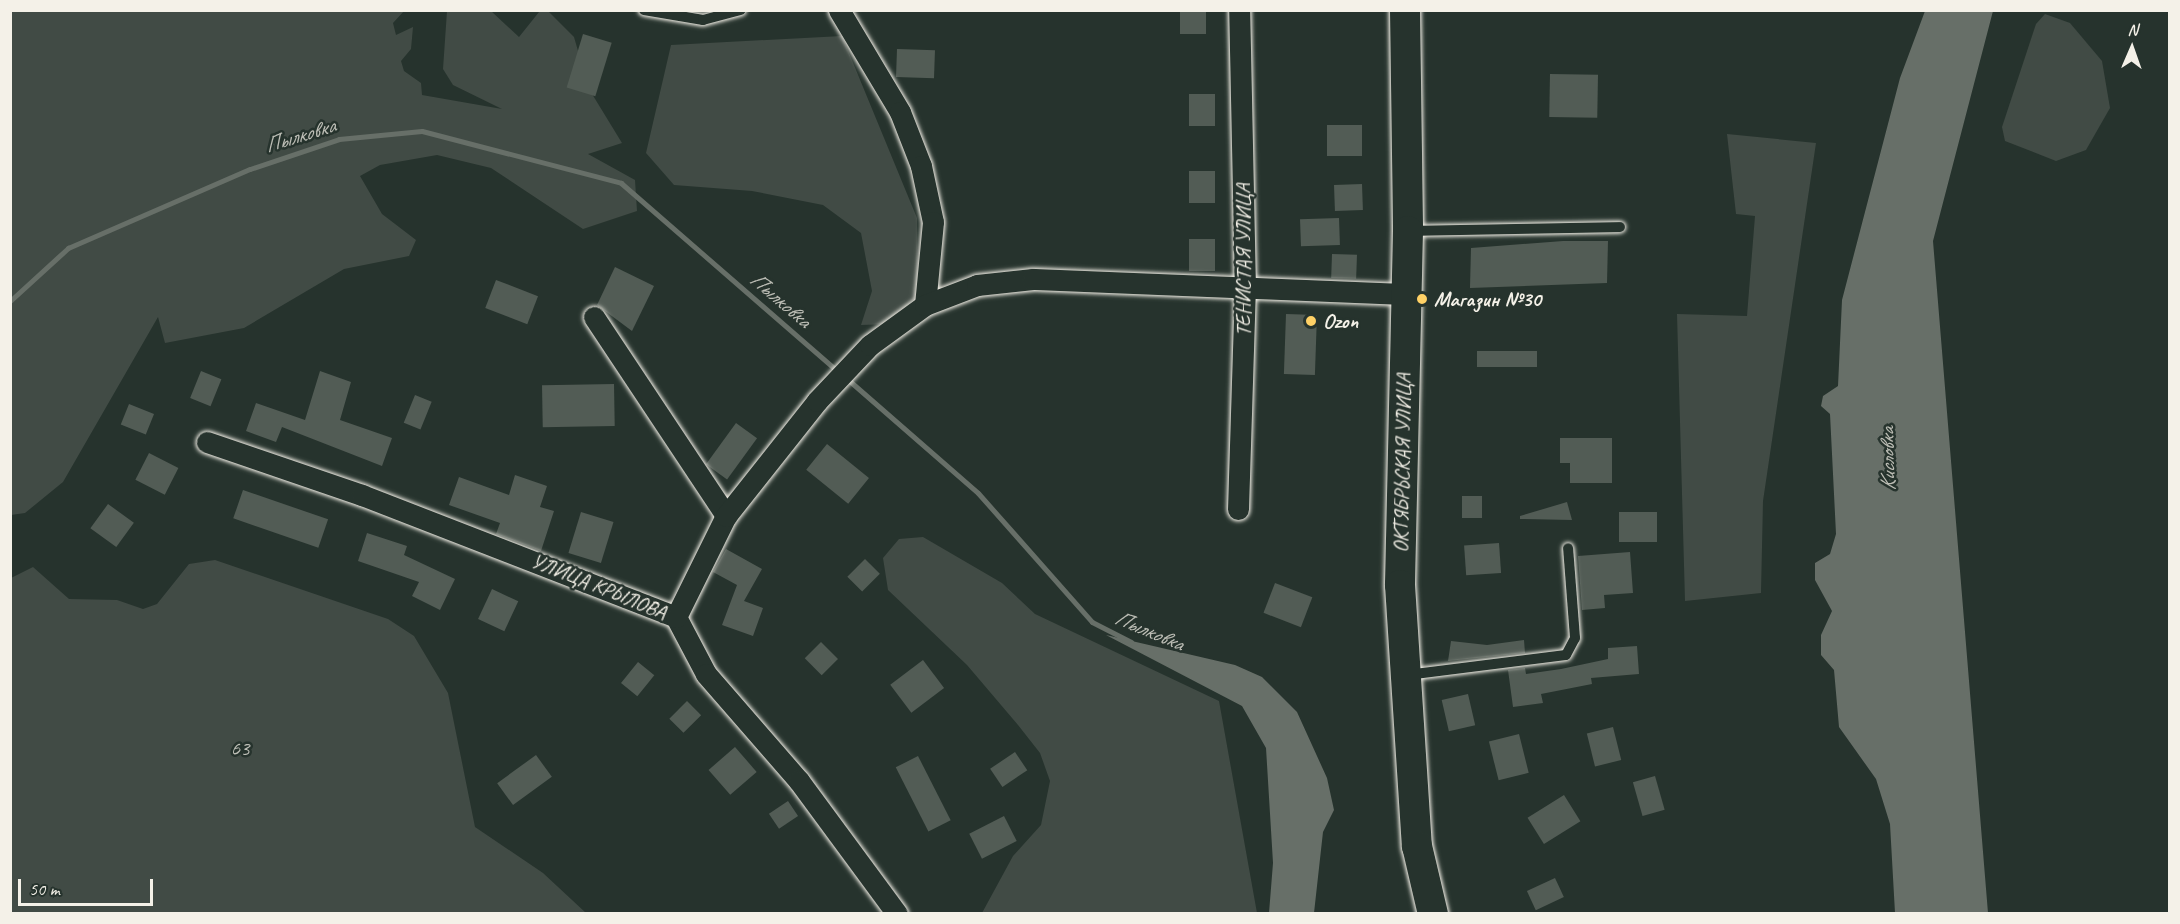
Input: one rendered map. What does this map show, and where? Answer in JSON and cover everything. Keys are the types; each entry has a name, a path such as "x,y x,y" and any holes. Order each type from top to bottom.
{"street":[{"path":"839,10 900,112 921,166 933,222 925,305"},
{"name":"ТЕНИСТАЯ УЛИЦА","path":"1238,509 1245,288 1239,10"},
{"name":"ОКТЯБРЬСКАЯ УЛИЦА","path":"1405,10 1408,231 1400,585 1404,675 1417,846 1433,914"},
{"path":"676,617 726,516 870,345 925,305 977,285 1033,279 1406,294"},
{"path":"594,317 726,516"},
{"name":"УЛИЦА КРЫЛОВА","path":"207,442 362,495 676,617 706,674 799,781 897,914"}],"lane":[{"path":"644,10 703,20 741,10"},
{"path":"1408,231 1620,227"},
{"path":"1404,675 1566,655 1575,638 1568,548"}],"green space":[{"path":"10,11 404,11 393,23 396,35 413,27 411,49 401,61 404,71 421,83 422,95 502,109 453,85 443,69 447,11 491,11 519,37 539,12 548,11 574,37 589,89 622,143 588,154 635,180 637,211 583,229 491,168 437,155 380,165 360,176 382,214 416,240 409,256 344,269 244,328 165,343 158,317 63,482 25,513 11,515"},
{"path":"2045,14 2070,23 2102,61 2110,108 2086,150 2056,161 2005,141 2002,127 2036,24"},
{"path":"842,36 917,218 918,294 890,324 861,325 872,291 861,233 823,205 752,191 674,185 646,153 671,45"},
{"path":"1727,134 1816,143 1763,501 1761,593 1685,601 1677,314 1747,316 1755,216 1736,214"},
{"path":"923,537 1002,583 1035,614 1219,701 1257,913 982,913 1013,856 1041,825 1050,781 1040,753 1018,725 967,665 888,590 883,558 899,539"},
{"name":"63","path":"215,560 388,619 414,636 448,693 475,827 543,873 586,913 11,913 11,578 33,567 69,599 117,600 143,609 157,604 189,564"}],"water":[{"name":"Кисловка","path":"1925,11 1993,11 1933,241 1988,913 1895,913 1890,824 1876,779 1839,727 1834,670 1821,655 1821,635 1832,611 1815,580 1815,563 1830,554 1836,534 1830,414 1821,406 1823,396 1838,386 1842,300 1900,78"},
{"path":"1106,635 1235,665 1262,677 1297,712 1327,778 1334,810 1323,832 1314,913 1269,913 1273,863 1266,748 1242,706"}],"building":[{"path":"1180,10 1206,10 1206,34 1180,34"},
{"path":"583,34 612,43 595,96 567,88"},
{"path":"897,49 935,50 934,78 896,77"},
{"path":"1550,74 1598,75 1597,118 1549,117"},
{"path":"1189,94 1215,94 1215,126 1189,126"},
{"path":"1327,125 1362,125 1362,156 1327,156"},
{"path":"1189,171 1215,171 1215,203 1189,203"},
{"path":"1362,184 1363,210 1335,211 1334,185"},
{"path":"1339,218 1340,245 1301,246 1300,219"},
{"path":"1189,239 1215,239 1215,271 1189,271"},
{"path":"1563,241 1608,241 1607,283 1470,288 1471,248"},
{"path":"1332,254 1357,255 1356,279 1331,278"},
{"path":"615,267 654,286 632,331 597,305"},
{"path":"496,280 538,296 527,324 485,308"},
{"path":"1286,314 1317,315 1315,375 1284,374"},
{"path":"1477,351 1537,351 1537,367 1477,367"},
{"path":"201,371 221,379 211,406 190,398"},
{"path":"320,371 351,382 340,420 392,438 382,466 282,427 276,442 246,431 256,403 305,420"},
{"path":"614,384 615,426 543,427 542,385"},
{"path":"415,395 432,402 420,430 404,423"},
{"path":"129,404 154,414 146,435 121,424"},
{"path":"736,423 757,438 727,480 706,464"},
{"path":"1560,438 1612,438 1612,483 1570,483 1570,463 1560,463"},
{"path":"827,444 869,478 848,504 806,470"},
{"path":"149,453 178,468 165,495 135,480"},
{"path":"515,475 547,486 540,507 554,511 541,551 496,534 500,523 449,505 459,477 509,495"},
{"path":"243,490 328,519 318,548 233,518"},
{"path":"1462,496 1482,496 1482,518 1462,518"},
{"path":"1567,502 1572,520 1520,519 1520,516"},
{"path":"108,504 134,523 116,547 90,528"},
{"path":"581,512 614,522 601,563 568,553"},
{"path":"1619,512 1657,512 1657,542 1619,542"},
{"path":"367,533 407,546 404,555 455,579 440,610 412,596 419,582 358,561"},
{"path":"1499,543 1501,573 1466,575 1464,545"},
{"path":"726,549 762,569 744,601 763,608 753,636 722,625 737,585 713,572"},
{"path":"1630,552 1633,593 1604,595 1605,608 1582,610 1578,556"},
{"path":"865,559 880,574 862,592 847,577"},
{"path":"1275,583 1312,597 1301,627 1264,613"},
{"path":"492,589 518,601 504,631 478,619"},
{"path":"1524,640 1525,653 1448,661 1451,641 1487,645"},
{"path":"821,642 838,659 822,675 805,658"},
{"path":"1637,646 1639,674 1591,678 1592,684 1541,694 1543,703 1513,707 1508,670 1525,668 1526,674 1561,669 1608,659 1608,648"},
{"path":"923,660 944,688 911,713 890,685"},
{"path":"638,662 654,675 637,696 621,683"},
{"path":"1468,694 1475,725 1449,731 1442,700"},
{"path":"687,701 701,715 683,733 669,719"},
{"path":"1613,727 1621,760 1595,767 1587,734"},
{"path":"1519,734 1529,773 1499,780 1489,741"},
{"path":"735,747 757,772 730,795 709,770"},
{"path":"1015,752 1027,770 1002,787 990,769"},
{"path":"536,755 552,777 513,805 497,783"},
{"path":"918,756 951,820 928,832 896,767"},
{"path":"1655,776 1665,810 1643,816 1633,782"},
{"path":"1564,795 1580,821 1544,844 1528,818"},
{"path":"788,801 798,816 779,829 769,814"},
{"path":"1004,816 1017,841 982,859 969,834"},
{"path":"1555,878 1564,897 1536,910 1527,891"}],"waterway":[{"name":"Пылковка","path":"10,301 68,248 250,169 339,139 422,131 621,183 837,371"},
{"name":"Пылковка","path":"845,377 978,493 1092,622 1131,642"}],"place":[{"name":"Магазин №30","path":"1422,299"},
{"name":"Ozon","path":"1311,321"}]}
